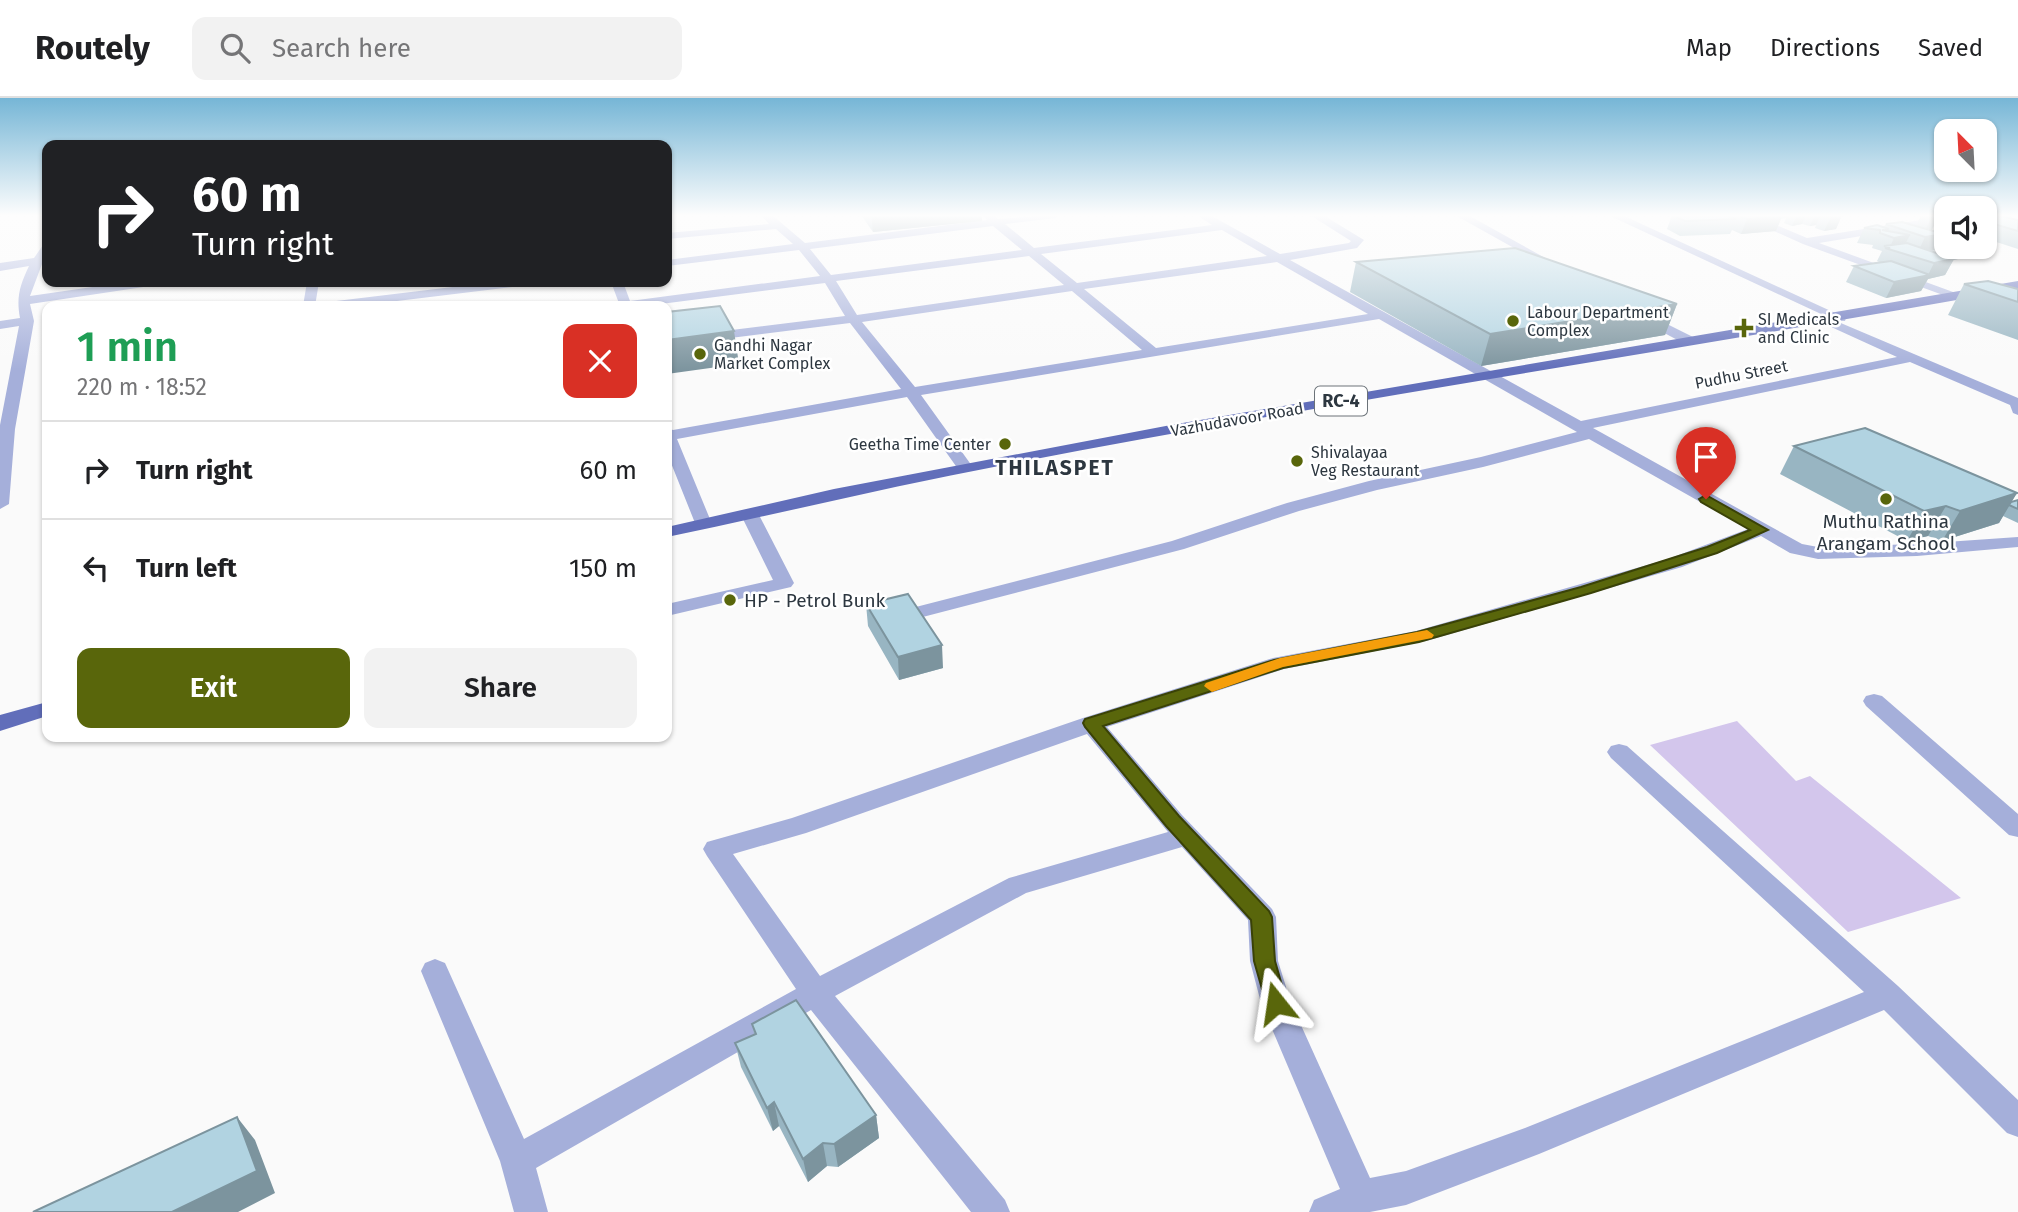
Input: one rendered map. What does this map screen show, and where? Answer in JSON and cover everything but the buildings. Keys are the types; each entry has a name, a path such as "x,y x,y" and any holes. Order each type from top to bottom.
{"main road":[{"name":"Vazhudavoor Road","path":"672,532 964,466 1690,341 1833,320 2018,285"},
{"path":"0,723 42,710"}],"street":[{"path":"0,504 7,429 27,321 23,301 25,288 38,267"},
{"path":"819,267 853,319 911,392 964,466"},
{"path":"665,301 930,267"},
{"path":"1047,267 1155,354"},
{"path":"672,341 853,319 1221,267"},
{"path":"1291,267 1797,549 1818,553 1917,550 2018,542"},
{"path":"1555,267 1564,272"},
{"path":"1722,267 1910,358 2018,405"},
{"path":"1877,267 1958,296"},
{"path":"23,301 117,287"},
{"path":"368,301 481,287"},
{"path":"1626,307 1690,341"},
{"path":"672,433 1377,316"},
{"path":"0,326 27,321"},
{"name":"Pudhu Street","path":"915,612 1178,545 1340,495 1586,430 1910,358"},
{"path":"672,446 703,524"},
{"path":"672,609 784,583 750,514"},
{"path":"993,1212 815,993 716,849 797,826 1091,723 1280,663 1419,637 1599,586 1712,550 1761,530"},
{"path":"1874,701 2018,828"},
{"path":"1091,723 1187,836 1262,917 1264,961 1276,1003 1361,1197"},
{"path":"1619,752 1888,995 2018,1122"},
{"path":"517,1161 815,993 1018,885 1187,836"},
{"path":"435,971 517,1161 531,1212"},
{"path":"1325,1212 1361,1197 1406,1188 1527,1143 1888,995"}],"shaded area":[{"path":"1737,721 1796,781 1810,776 1961,898 1848,932 1650,745"}],"slow traffic":[{"path":"1212,686 1280,663 1349,652 1427,635"}],"place":[{"name":"Labour Department Complex","path":"1513,321"},
{"name":"SI Medicals and Clinic","path":"1744,328"},
{"name":"Gandhi Nagar Market Complex","path":"700,354"},
{"name":"Geetha Time Center","path":"1005,444"},
{"name":"Shivalayaa Veg Restaurant","path":"1297,461"},
{"name":"Muthu Rathina Arangam School","path":"1886,499"},
{"name":"HP - Petrol Bunk","path":"730,600"}],"district":[{"name":"THILASPET","path":"1055,468"}],"route":[{"path":"1276,1003 1264,961 1262,917 1172,821 1091,723 1222,684 1280,663 1419,637 1586,590 1675,563 1761,530 1706,499"}]}
